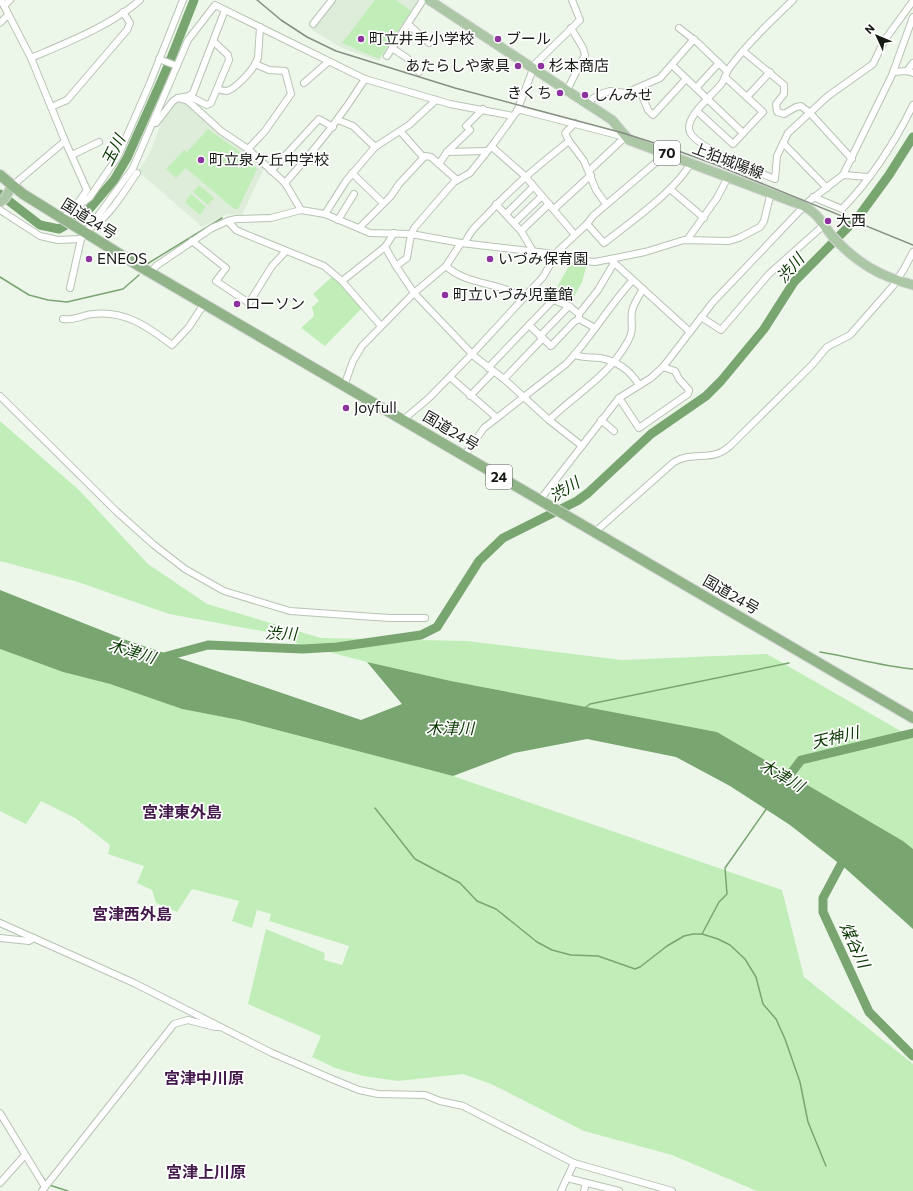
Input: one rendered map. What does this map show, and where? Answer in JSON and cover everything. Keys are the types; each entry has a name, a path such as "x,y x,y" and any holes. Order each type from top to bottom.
{"highway":[{"name":"国道24号","path":"0,175 12,186 62,219 150,273 913,718"}],"main road":[{"path":"429,0 612,120 621,129 625,137"},
{"name":"上狛城陽線","path":"625,137 804,206 820,216 832,236 865,264 885,277 913,285"},
{"path":"0,195 12,186"},
{"path":"0,202 5,198 12,186"}],"street":[{"path":"10,0 2,3 31,58 86,190 72,210 62,219"},
{"path":"31,58 74,40 124,12 140,0"},
{"path":"72,210 80,206 95,192 118,156 150,83 183,0"},
{"path":"313,24 332,0"},
{"path":"387,56 423,0"},
{"path":"396,266 407,258 411,234 426,213 454,182 470,173 515,113 534,64 580,20 572,0"},
{"path":"793,0 743,50 690,120 689,127 693,137 726,158 775,179 777,156 788,133 848,80 873,64 884,41 913,1"},
{"path":"70,288 86,233 133,168 188,40 215,5 365,79 436,100 483,109 515,113 521,110 625,137 554,209"},
{"path":"152,125 156,123 173,101 194,93 225,10"},
{"path":"51,107 67,100 127,30 130,23 124,12"},
{"path":"0,23 8,15"},
{"path":"540,500 619,398 651,378 663,368 701,317 804,206 813,197 843,175 893,72 913,17"},
{"path":"408,24 429,43"},
{"path":"217,89 225,91 229,90 246,76 255,64 258,58 260,28"},
{"path":"567,90 585,55 583,48 571,28"},
{"path":"679,28 694,39 719,63 726,74 763,112 733,144 697,111"},
{"path":"589,104 592,100 603,93 610,91 626,93 660,78 673,66 681,53 694,39"},
{"path":"189,96 203,104 209,105 217,89 229,58 214,42"},
{"path":"392,48 407,58 419,72"},
{"path":"743,50 770,72 785,87 784,94 776,104 777,112 784,114 799,105 810,113 852,159"},
{"path":"159,59 177,66"},
{"path":"304,83 328,62"},
{"path":"696,88 719,63"},
{"path":"893,72 910,72 913,63"},
{"path":"248,149 265,131 291,94 285,71 269,70 255,64"},
{"path":"673,66 743,133"},
{"path":"747,97 770,72"},
{"path":"285,183 333,127 365,79"},
{"path":"639,88 648,110 653,115 686,79"},
{"path":"178,98 188,101 221,131 248,149 285,183 301,210"},
{"path":"325,214 352,173 375,147 401,132 436,100"},
{"path":"813,197 842,209 869,177 898,133 913,105"},
{"path":"439,164 447,152 470,130 466,126 483,109"},
{"path":"898,133 902,130 913,114"},
{"path":"271,171 319,119 333,127"},
{"path":"338,120 353,126 375,147"},
{"path":"575,123 565,133 584,161 596,190 606,204"},
{"path":"401,132 423,157"},
{"path":"12,186 65,141"},
{"path":"344,386 353,361 362,346 414,293 446,266 468,236 496,204 525,176 569,141"},
{"path":"72,155 100,142"},
{"path":"783,143 827,188"},
{"path":"447,152 489,149 525,176 575,235"},
{"path":"403,420 450,377 472,354 543,277 556,255 587,224 589,220 665,153"},
{"path":"359,228 423,157 429,156 457,180"},
{"path":"587,224 604,243 670,189 688,168 691,162"},
{"path":"0,210 40,236 58,240 86,233 108,212 137,173"},
{"path":"352,173 383,203"},
{"path":"843,175 869,177"},
{"path":"688,240 704,218 728,177"},
{"path":"506,214 533,187"},
{"path":"670,189 704,218"},
{"path":"150,273 156,266 192,241 212,228 228,221 236,219 271,218 301,210 325,214 370,233 411,234 595,262 612,261 688,240 729,241 739,238 756,230 764,221 771,192"},
{"path":"338,220 354,194"},
{"path":"514,223 542,196"},
{"path":"496,204 521,231 533,252"},
{"path":"521,231 549,204"},
{"path":"228,221 236,230 320,264 342,281 381,326"},
{"path":"701,317 721,330 769,274 825,224"},
{"path":"342,281 385,248 394,233"},
{"path":"192,241 226,268 216,280 248,303 272,266 286,251"},
{"path":"385,248 414,293 472,354 493,372 504,379 549,420 582,446"},
{"path":"595,532 674,462 687,456 717,455 727,449 771,407 827,347 850,335 896,281 913,252"},
{"path":"612,261 632,281 643,289 690,332"},
{"path":"529,325 551,346 579,317 598,290 612,261"},
{"path":"446,266 467,278 495,286 524,298"},
{"path":"464,456 484,428 575,355 613,302 632,281"},
{"path":"549,420 568,401 601,377 614,362 631,335 633,324 632,313 643,289"},
{"path":"530,291 569,306 579,317 595,328"},
{"path":"488,368 553,300"},
{"path":"63,320 70,320 90,314 110,313 133,319 149,327 172,345 189,327 204,304"},
{"path":"504,379 569,306"},
{"path":"575,355 581,357 600,358 614,362 632,373 639,386"},
{"path":"619,398 639,428 688,394 689,390 679,379 675,371 663,368"},
{"path":"470,396 493,372"},
{"path":"450,377 497,418"},
{"path":"0,396 116,511 154,545 185,569 224,591 290,611 389,618 425,618"},
{"path":"601,420 614,431"},
{"path":"0,923 134,983 272,1053 359,1090 390,1095 425,1095 440,1101 463,1106 574,1163 653,1188 672,1191"},
{"path":"0,938 29,940 34,938"},
{"path":"0,1114 44,1189 174,1024 188,1020 215,1027 220,1026"},
{"path":"0,1183 25,1156"},
{"path":"561,1191 574,1163"},
{"path":"567,1178 615,1190"},
{"path":"584,1191 586,1183"}],"shaded area":[{"name":"町立井手小学校","path":"335,0 421,0 379,61 342,48 312,30"},
{"path":"375,0 396,0 411,11 379,59 342,43"},
{"name":"町立泉ケ丘中学校","path":"181,100 187,103 246,150 264,168 242,215 227,214 202,227 138,171 149,155 162,119 176,101"},
{"path":"208,129 243,154 257,169 238,209 234,209 186,168 176,178 166,169 184,150 187,152"},
{"path":"199,185 214,198 208,205 193,192"},
{"path":"191,194 206,207 200,215 185,202"},
{"path":"571,262 587,264 582,282 570,304 552,296"},
{"path":"333,276 362,308 325,346 301,328 314,316 312,307 319,301 313,294"},
{"path":"0,421 79,490 148,564 207,604 321,638 467,641 622,660 767,654 913,738 913,849 903,841 717,732 451,681 367,662 302,645 267,632 169,614 78,582 0,561"},
{"path":"0,649 63,672 110,684 182,709 239,720 453,776 782,890 804,977 913,1064 913,1191 757,1191 672,1155 584,1131 491,1084 463,1074 398,1081 363,1076 335,1068 312,1057 321,1036 248,1004 266,929 325,953 324,960 342,965 349,946 269,921 271,914 257,910 252,928 232,921 239,901 192,889 177,912 156,903 152,890 137,883 144,866 108,854 110,845 75,818 41,801 26,824 0,811"}],"water":[{"name":"木津川","path":"0,590 126,640 361,720 402,704 367,662 451,681 717,732 903,841 913,849 913,929 846,869 790,825 730,786 676,757 587,739 514,753 453,776 239,720 182,709 110,684 63,672 0,649"}],"waterway":[{"name":"玉川","path":"0,194 40,225 59,229 85,214 114,180 127,158 168,66 194,0"},
{"name":"渋川","path":"160,658 208,645 303,649 337,647 421,635 437,627 479,561 503,538 577,501 588,493 651,434 706,396 721,381 764,329 794,282 859,216 889,175 913,137"},
{"path":"147,264 222,218"},
{"path":"0,277 29,295 48,300 67,302 123,289 139,275"},
{"path":"820,652 889,666 913,669"},
{"path":"586,707 590,704 789,663"},
{"name":"天神川","path":"783,784 801,760 913,733"},
{"path":"375,808 415,859 460,883 477,901 496,909 537,942 552,950 571,955 598,956 635,969 640,967 667,946 684,936 702,934 730,945 745,959 756,977 763,1004 776,1019 785,1039 800,1082 808,1122 826,1166"},
{"path":"702,934 719,902 727,894 725,868 767,808"},
{"name":"煤谷川","path":"846,855 823,898 823,912 869,1012 913,1056"},
{"path":"39,1172 46,1182"},
{"path":"49,1185 68,1191"}],"railway":[{"path":"257,0 281,20 307,37 336,51 455,88 623,133 670,148 714,164 913,245"}],"place":[{"name":"町立井手小学校","path":"361,39"},
{"name":"ブール","path":"498,39"},
{"name":"あたらしや家具","path":"518,66"},
{"name":"杉本商店","path":"541,66"},
{"name":"きくち","path":"560,93"},
{"name":"しんみせ","path":"585,95"},
{"name":"町立泉ケ丘中学校","path":"201,160"},
{"name":"大西","path":"828,221"},
{"name":"ENEOS","path":"89,259"},
{"name":"いづみ保育園","path":"490,259"},
{"name":"町立いづみ児童館","path":"445,295"},
{"name":"ローソン","path":"237,304"},
{"name":"Joyfull","path":"346,408"}],"district":[{"name":"宮津東外島","path":"182,812"},
{"name":"宮津西外島","path":"132,914"},
{"name":"宮津中川原","path":"204,1078"},
{"name":"宮津上川原","path":"206,1172"}]}
